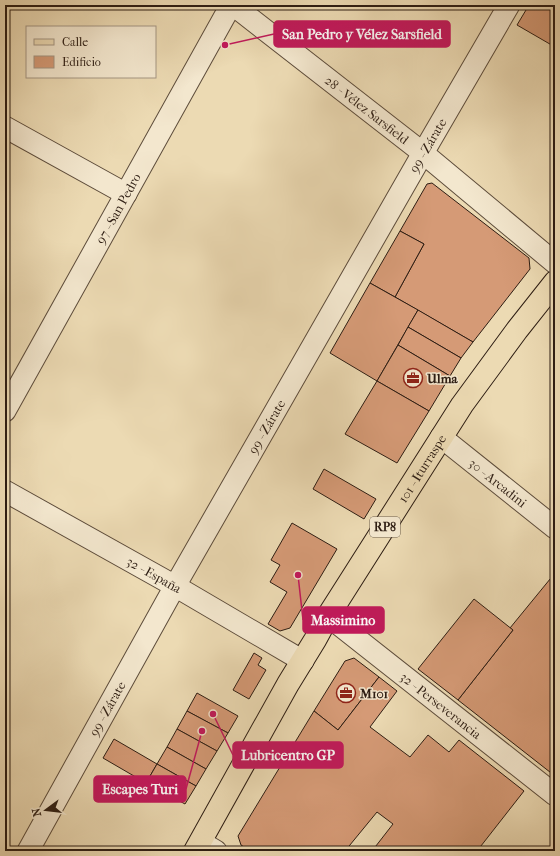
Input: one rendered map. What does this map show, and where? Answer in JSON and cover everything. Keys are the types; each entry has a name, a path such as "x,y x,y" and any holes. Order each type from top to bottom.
{"main road":[{"name":"101 - Iturraspe","path":"204,848 288,684 303,661 328,616 462,405 485,372 555,282"}],"street":[{"name":"28 - Vélez Sarsfield","path":"232,5 423,153 555,263"},
{"name":"97 - San Pedro","path":"5,411 232,5"},
{"name":"99 - Zárate","path":"28,851 175,586 509,5"},
{"path":"5,127 126,194"},
{"name":"30 - Arcadini","path":"441,437 555,528"},
{"name":"32 - España","path":"5,491 175,586 303,661"},
{"name":"32 - Perseverancia","path":"328,616 555,795"}],"building":[{"path":"529,5 555,5 555,47 517,25"},
{"path":"432,183 529,258 530,269 473,342 395,297 424,244 400,231 427,184"},
{"path":"400,231 424,244 395,297 370,283"},
{"path":"370,283 418,310 377,381 330,353"},
{"path":"418,310 473,342 461,358 408,327"},
{"path":"408,327 461,358 450,376 398,345"},
{"name":"Ulma","path":"398,345 450,376 429,411 377,381"},
{"path":"377,381 429,411 397,463 345,434"},
{"path":"324,469 376,499 364,519 313,489"},
{"path":"292,523 337,549 290,628 280,631 268,624 287,592 270,582 280,565 271,560"},
{"path":"555,573 555,776 458,700 513,630 510,628"},
{"path":"474,599 513,630 458,700 418,669"},
{"path":"254,653 262,658 258,665 266,670 249,699 233,690"},
{"path":"354,658 379,677 338,730 314,711 345,661"},
{"path":"379,677 397,691 370,727 410,757 428,735 449,752 459,740 524,791 477,851 372,851 393,824 377,812 345,851 250,851 241,845 238,836 314,711 338,730"},
{"path":"197,693 238,716 228,733 187,711"},
{"path":"187,711 228,733 217,751 177,729"},
{"path":"177,729 217,751 206,769 167,747"},
{"path":"114,739 157,764 146,783 103,758"},
{"path":"167,747 206,769 196,786 157,764"},
{"path":"157,764 196,786 185,804 146,783"}],"place":[{"name":"San Pedro y Vélez Sarsfield","path":"225,45"},
{"name":"Ulma","path":"413,378"},
{"name":"Massimino","path":"298,575"},
{"name":"M101","path":"346,693"},
{"name":"Lubricentro GP","path":"213,714"},
{"name":"Escapes Turi","path":"202,731"}]}
